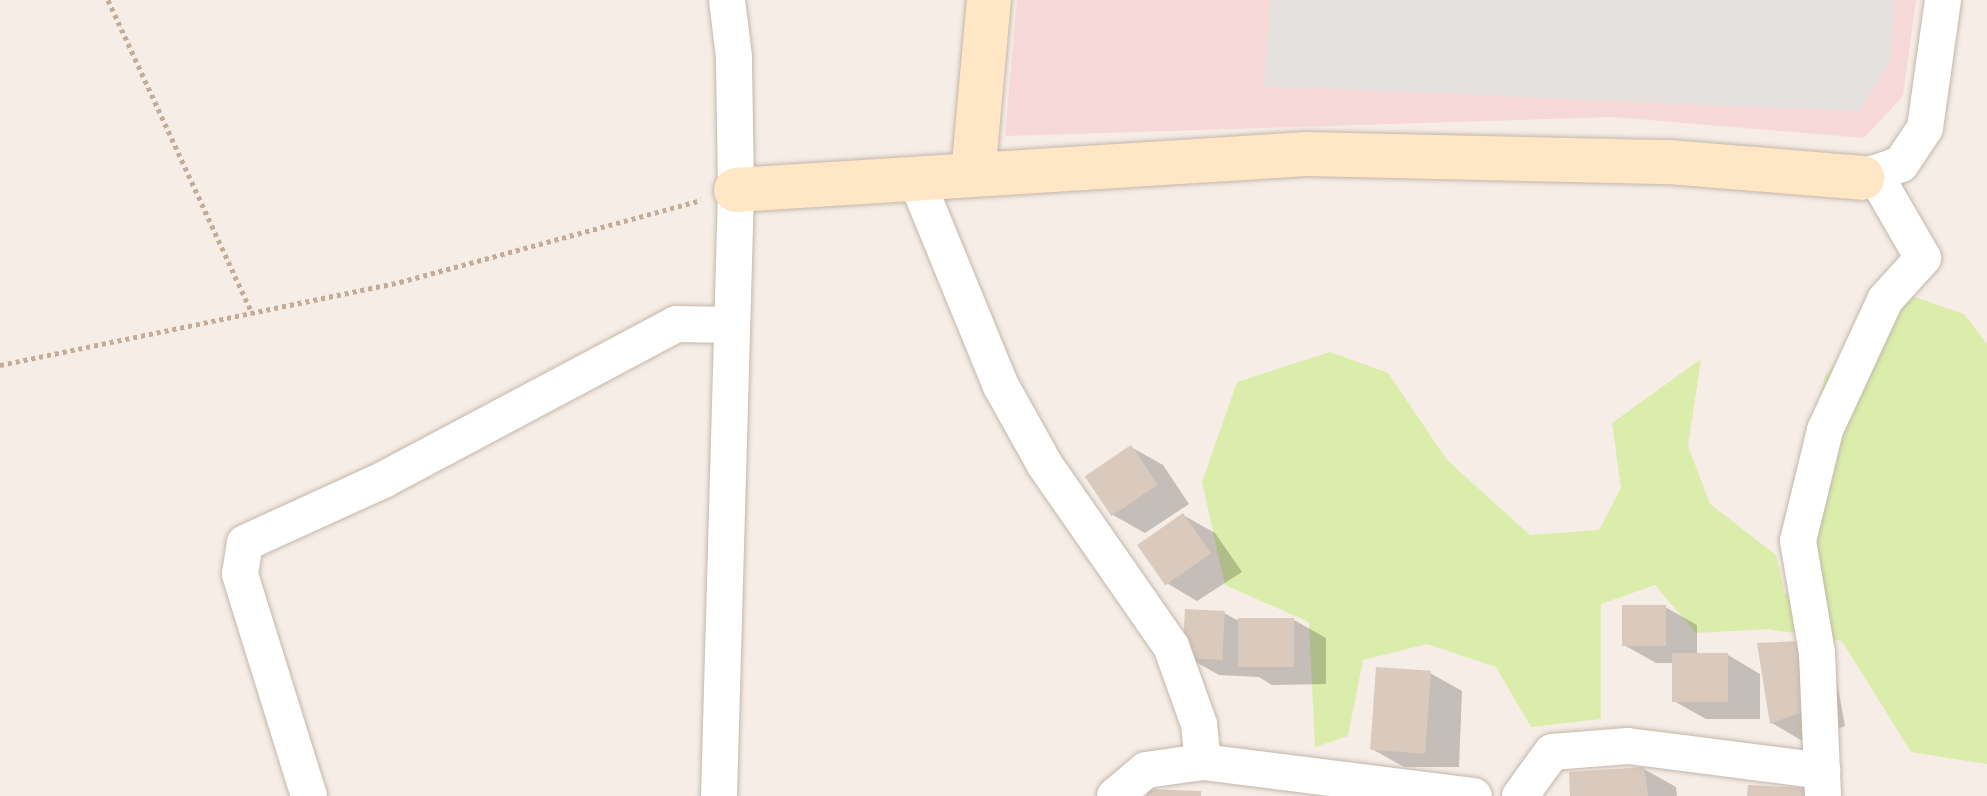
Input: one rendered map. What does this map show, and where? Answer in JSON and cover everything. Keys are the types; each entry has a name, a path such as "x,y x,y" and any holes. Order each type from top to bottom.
{"street":[{"path":"719,796 736,190 734,57 727,0"},
{"path":"973,175 989,0"},
{"path":"736,190 1306,154 1669,162 1868,176 1901,164 1925,128 1943,0"},
{"path":"1520,796 1552,752 1628,746 1823,783 1817,653 1798,541 1825,430 1885,300 1923,258 1868,176"},
{"path":"916,179 1014,410 1045,465 1171,646 1199,724 1203,762"},
{"path":"309,796 240,574 245,543 383,480 676,324 731,325"},
{"path":"1115,796 1146,770 1203,762 1474,796"}],"path":[{"path":"108,0 252,313"},
{"path":"0,365 400,282 736,190"}],"shaded area":[{"path":"1017,0 1916,0 1903,96 1864,138 1613,117 1005,136"},
{"path":"1271,0 1895,0 1890,61 1860,111 1264,86"}],"green space":[{"path":"1900,292 1964,314 1987,344 1987,764 1911,752 1842,641 1768,629 1696,633 1655,585 1601,604 1601,719 1531,727 1496,667 1427,644 1363,660 1348,736 1315,747 1309,622 1225,585 1202,482 1237,382 1330,352 1388,373 1447,460 1530,535 1599,530 1621,488 1612,423 1701,359 1688,446 1710,504 1776,555 1785,594 1810,593 1806,465 1825,376"}],"building":[{"path":"1131,445 1158,485 1111,516 1085,476"},
{"path":"1183,513 1211,553 1165,585 1137,545"},
{"path":"1622,605 1666,605 1666,646 1622,646"},
{"path":"1185,609 1225,611 1222,660 1182,658"},
{"path":"1238,618 1294,618 1294,667 1238,667"},
{"path":"1801,641 1813,708 1770,724 1757,643"},
{"path":"1672,653 1728,653 1728,702 1672,702"},
{"path":"1376,667 1431,671 1425,754 1370,750"},
{"path":"1644,767 1648,796 1570,796 1569,772"},
{"path":"1748,785 1807,788 1807,796 1747,796"},
{"path":"1147,789 1201,791 1201,796 1147,796"}]}
